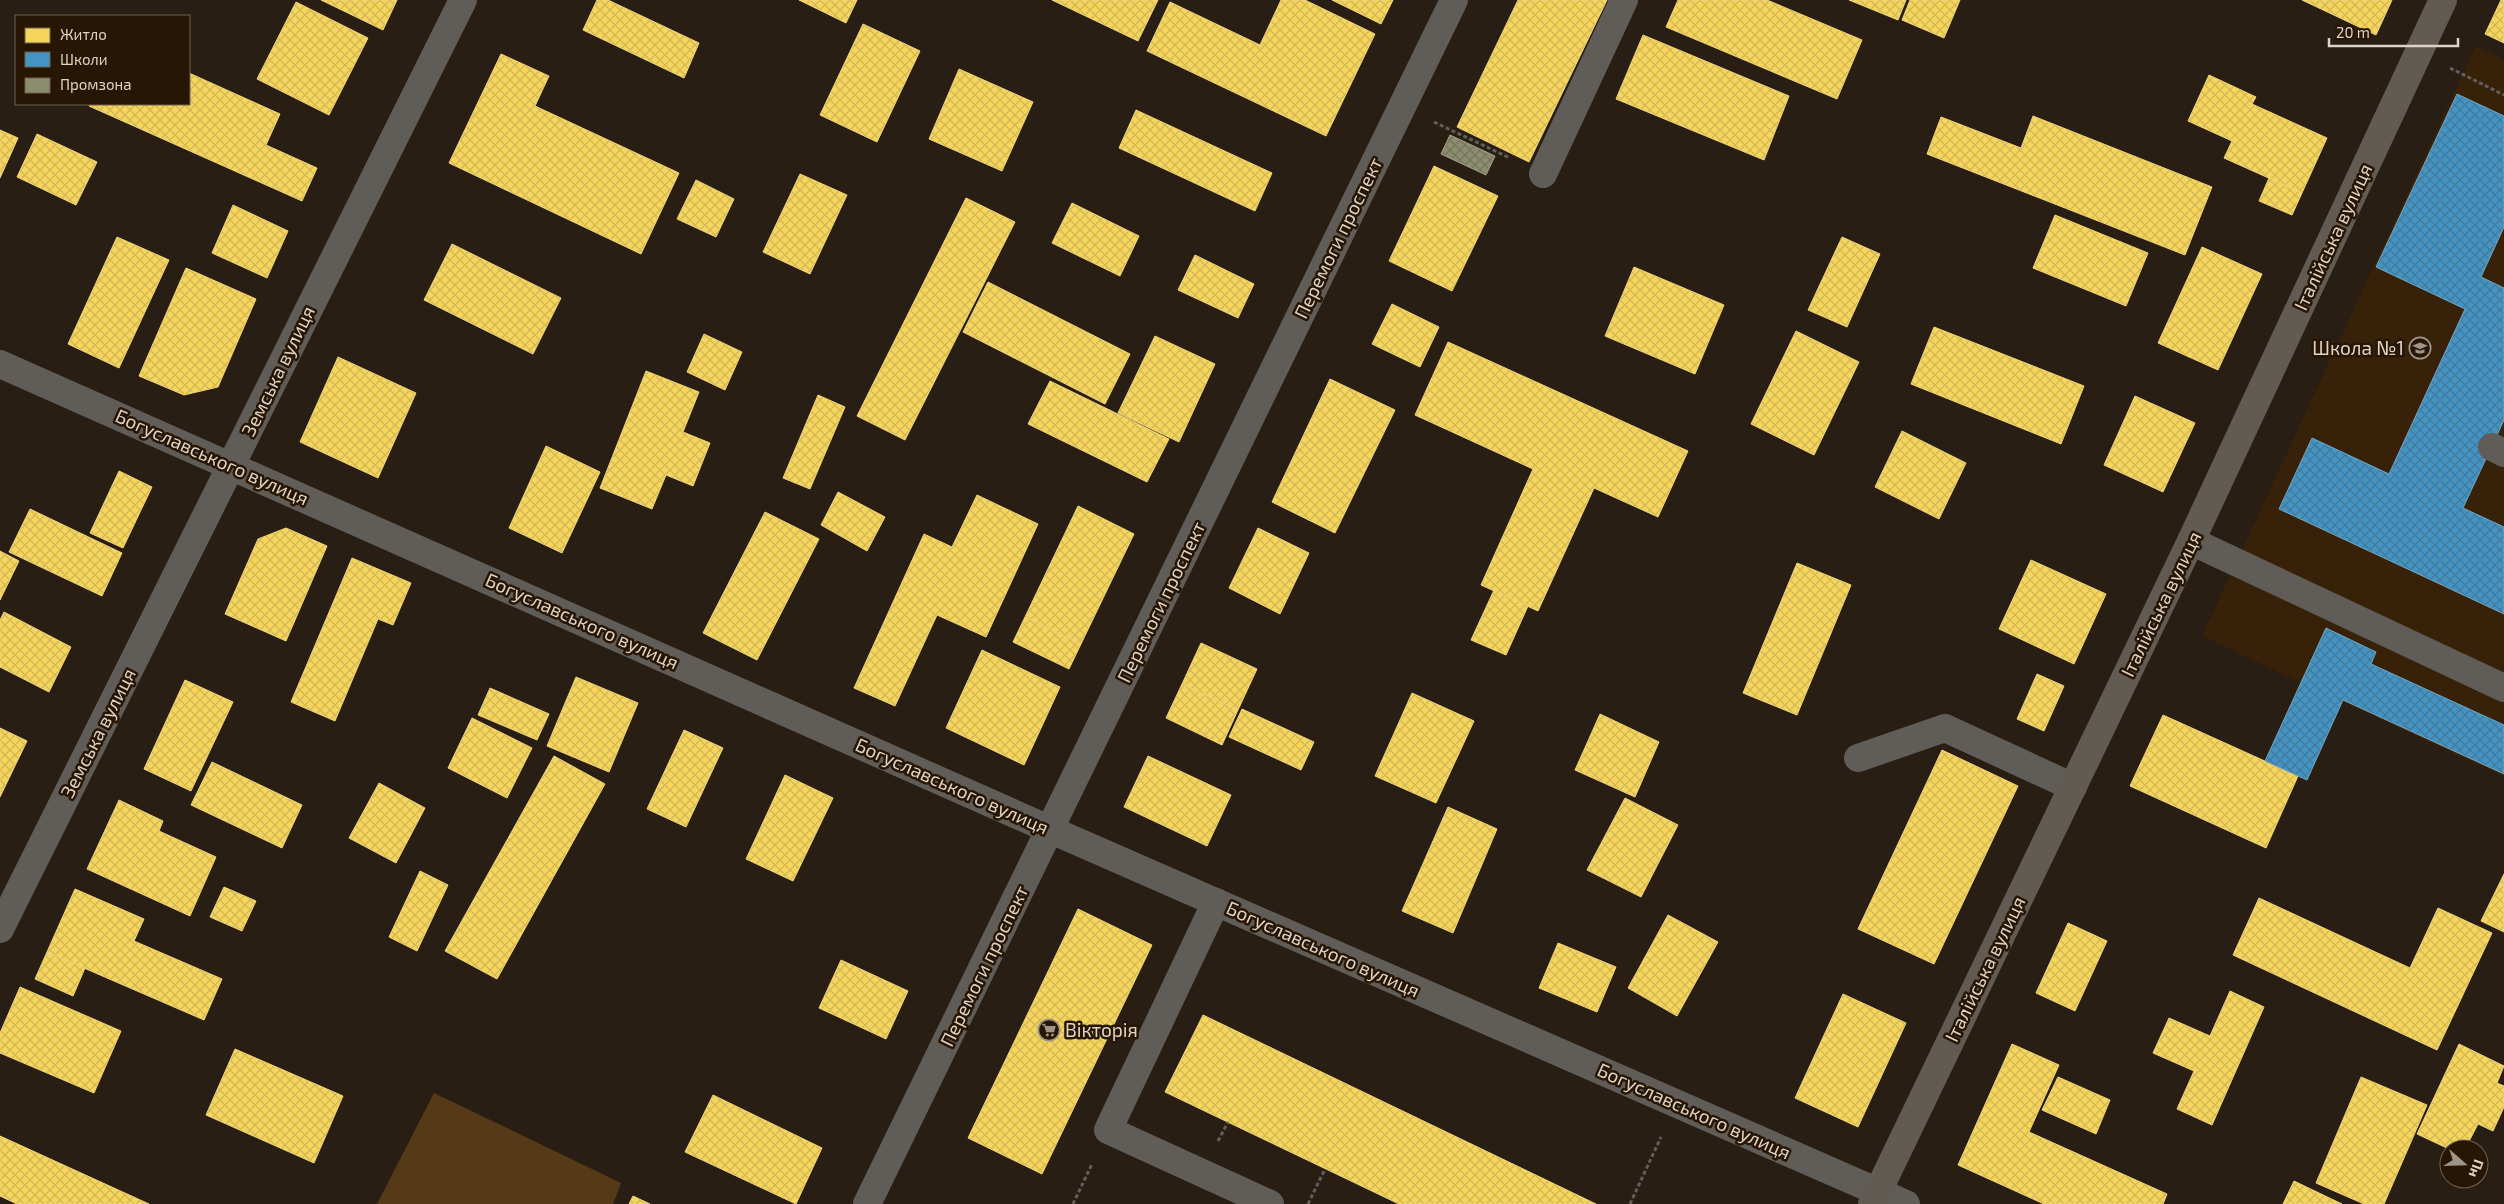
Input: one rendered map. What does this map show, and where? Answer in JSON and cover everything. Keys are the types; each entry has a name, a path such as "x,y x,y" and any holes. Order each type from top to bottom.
{"main road":[{"name":"Італійська вулиця","path":"1875,1198 2191,541 2443,0"}],"street":[{"name":"Земська вулиця","path":"0,929 463,0"},
{"name":"Перемоги проспект","path":"868,1204 1454,0"},
{"path":"1543,174 1624,0"},
{"name":"Богуславського вулиця","path":"0,364 232,465 1051,830 1677,1103 1875,1198 1906,1204"},
{"path":"2191,541 2504,688"},
{"path":"1858,758 1945,728 2073,787"},
{"path":"1216,902 1108,1130 1270,1204"}],"path":[{"path":"2418,54 2504,95"},
{"path":"1402,106 1543,174"},
{"path":"1630,1204 1677,1103"},
{"path":"1073,1204 1108,1130"},
{"path":"1308,1204 1325,1169"}],"shaded area":[{"name":"Школа №1","path":"2476,46 2504,59 2504,777 2202,636"},
{"path":"434,1093 621,1183 613,1204 377,1204"}],"building: Житло":[{"path":"321,0 397,0 383,30"},
{"path":"597,0 608,0 699,43 684,78 583,30"},
{"path":"799,0 857,0 846,23"},
{"path":"1052,0 1158,0 1138,41"},
{"path":"1281,0 1305,0 1375,34 1326,136 1147,51 1170,2 1260,45"},
{"path":"1332,0 1393,0 1381,24"},
{"path":"1518,0 1607,0 1529,162 1457,127"},
{"path":"1678,0 1767,0 1862,40 1837,99 1666,27"},
{"path":"1849,0 1906,0 1898,20"},
{"path":"1910,0 1960,0 1944,38 1902,20"},
{"path":"2302,0 2392,0 2376,35"},
{"path":"2501,0 2504,0 2504,43 2485,34"},
{"path":"296,2 368,38 329,115 257,79"},
{"path":"863,24 920,51 877,142 820,115"},
{"path":"1643,35 1789,96 1764,160 1616,99"},
{"path":"501,54 549,76 535,106 679,173 641,254 449,163"},
{"path":"959,69 1033,102 1002,171 929,139"},
{"path":"190,73 280,114 266,145 317,168 302,201 89,106 190,105"},
{"path":"2209,75 2256,97 2252,104 2327,138 2302,193 2224,158 2232,141 2188,121"},
{"path":"1136,110 1272,173 1255,211 1119,148"},
{"path":"2033,116 2212,187 2185,255 1927,154 1941,117 2021,148"},
{"path":"0,130 18,138 0,178"},
{"path":"37,134 97,162 76,205 17,177"},
{"path":"1434,166 1498,196 1452,291 1389,261"},
{"path":"800,174 847,195 810,274 763,252"},
{"path":"2269,178 2302,193 2292,215 2259,201"},
{"path":"696,180 734,199 716,237 677,219"},
{"path":"966,198 1015,222 905,440 857,416"},
{"path":"1072,203 1139,236 1120,276 1052,243"},
{"path":"233,205 288,231 267,278 212,253"},
{"path":"2055,215 2148,253 2126,306 2033,268"},
{"path":"117,237 169,260 119,368 68,344"},
{"path":"1842,237 1880,254 1847,327 1808,310"},
{"path":"452,244 561,298 533,354 424,300"},
{"path":"2202,247 2262,274 2218,370 2158,343"},
{"path":"1195,255 1254,284 1238,318 1178,290"},
{"path":"1634,267 1724,305 1695,374 1605,336"},
{"path":"186,268 256,299 218,387 184,395 139,376"},
{"path":"988,282 1130,354 1105,404 963,332"},
{"path":"1392,304 1439,327 1420,367 1372,344"},
{"path":"1934,327 2084,386 2061,444 1911,384"},
{"path":"1796,331 1859,362 1814,455 1751,424"},
{"path":"704,334 742,352 725,390 687,372"},
{"path":"1155,336 1215,364 1179,442 1118,413"},
{"path":"1448,342 1688,451 1658,517 1594,488 1538,611 1481,585 1533,469 1415,415"},
{"path":"338,357 416,393 378,478 300,442"},
{"path":"646,371 699,392 683,432 710,443 693,486 666,475 652,509 600,488"},
{"path":"1330,379 1395,410 1335,533 1272,502"},
{"path":"1050,381 1169,439 1147,482 1028,424"},
{"path":"818,395 845,407 810,489 783,478"},
{"path":"2135,396 2195,423 2163,492 2104,465"},
{"path":"1902,431 1966,463 1939,519 1875,487"},
{"path":"546,446 600,472 562,553 509,528"},
{"path":"119,471 152,487 123,548 90,533"},
{"path":"838,492 885,517 867,551 821,525"},
{"path":"977,495 1038,524 986,637 937,615 895,706 854,688 924,534 952,547"},
{"path":"1078,506 1134,534 1081,644 1025,617"},
{"path":"30,509 122,553 102,596 9,552"},
{"path":"765,512 819,539 757,660 703,633"},
{"path":"286,528 327,546 286,641 225,614 258,539"},
{"path":"1258,528 1309,553 1280,614 1229,588"},
{"path":"0,551 19,561 0,600"},
{"path":"352,558 411,583 393,625 378,619 335,721 291,702"},
{"path":"2031,560 2106,594 2074,664 1999,629"},
{"path":"1797,563 1851,585 1797,715 1743,693"},
{"path":"1494,590 1528,606 1506,655 1471,640"},
{"path":"4,612 71,647 49,692 0,667 0,620"},
{"path":"1025,617 1081,644 1069,669 1013,642"},
{"path":"1201,643 1257,669 1238,710 1182,684"},
{"path":"982,650 1060,687 1024,765 946,728"},
{"path":"2037,674 2064,686 2044,731 2017,719"},
{"path":"576,677 638,703 609,772 547,746"},
{"path":"185,680 233,702 191,791 144,769"},
{"path":"1182,684 1238,710 1222,745 1166,718"},
{"path":"490,688 549,714 537,740 478,715"},
{"path":"1412,693 1474,721 1436,803 1375,776"},
{"path":"1242,709 1314,742 1301,770 1229,737"},
{"path":"1600,714 1659,742 1635,797 1575,770"},
{"path":"2163,715 2298,776 2266,848 2130,786"},
{"path":"472,718 532,748 507,798 448,768"},
{"path":"0,728 27,741 0,797"},
{"path":"684,730 723,748 686,827 647,809"},
{"path":"1942,750 2018,786 1934,964 1858,929"},
{"path":"554,756 605,784 497,979 445,951"},
{"path":"1148,756 1231,795 1207,846 1124,807"},
{"path":"212,762 302,805 282,848 191,805"},
{"path":"785,775 833,798 793,881 746,859"},
{"path":"379,783 425,808 396,863 349,838"},
{"path":"1625,798 1678,825 1641,897 1587,870"},
{"path":"119,800 163,821 159,831 216,857 190,916 87,869"},
{"path":"1448,807 1497,829 1453,933 1402,911"},
{"path":"420,871 448,885 417,951 389,937"},
{"path":"2504,874 2504,932 2481,921"},
{"path":"224,887 256,901 242,931 210,917"},
{"path":"75,889 144,919 134,941 222,979 204,1020 47,952"},
{"path":"2259,898 2410,968 2438,908 2492,933 2437,1050 2233,955"},
{"path":"1078,909 1152,945 1042,1174 968,1138"},
{"path":"1668,915 1718,942 1677,1016 1628,988"},
{"path":"2068,923 2107,941 2075,1011 2036,993"},
{"path":"1558,943 1616,967 1597,1012 1539,988"},
{"path":"47,952 85,968 73,996 35,979"},
{"path":"841,960 908,991 886,1039 819,1008"},
{"path":"20,987 121,1031 94,1093 0,1053 0,1033"},
{"path":"2230,991 2264,1007 2212,1125 2177,1109 2194,1071 2153,1053 2169,1018 2210,1036"},
{"path":"1843,994 1906,1023 1858,1127 1795,1098"},
{"path":"1203,1015 1596,1204 1399,1204 1165,1092"},
{"path":"2012,1044 2059,1065 2029,1132 2167,1194 2163,1204 2044,1204 1958,1165"},
{"path":"2459,1044 2504,1066 2497,1083 2504,1086 2504,1107 2493,1131 2478,1124 2470,1139 2439,1139 2439,1144 2417,1134"},
{"path":"235,1049 343,1096 314,1163 206,1115"},
{"path":"2058,1077 2110,1100 2096,1134 2042,1110"},
{"path":"2361,1077 2427,1105 2384,1204 2364,1204 2316,1183"},
{"path":"713,1095 822,1148 796,1204 685,1152"},
{"path":"0,1136 149,1204 17,1204 0,1196"},
{"path":"2294,1181 2342,1204 2283,1204"},
{"path":"633,1196 650,1204 629,1204"}],"building: Школи":[{"path":"2457,94 2504,116 2504,227 2481,277 2504,288 2504,420 2463,508 2504,527 2504,614 2279,509 2312,438 2389,474 2465,309 2376,267"},
{"path":"2326,628 2376,652 2371,664 2504,725 2504,774 2343,700 2307,780 2265,761"}],"building: Промзона":[{"path":"1450,135 1495,156 1486,175 1441,154"}],"place":[{"name":"Школа №1","path":"2420,348"},
{"name":"Вікторія","path":"1049,1030"}]}
